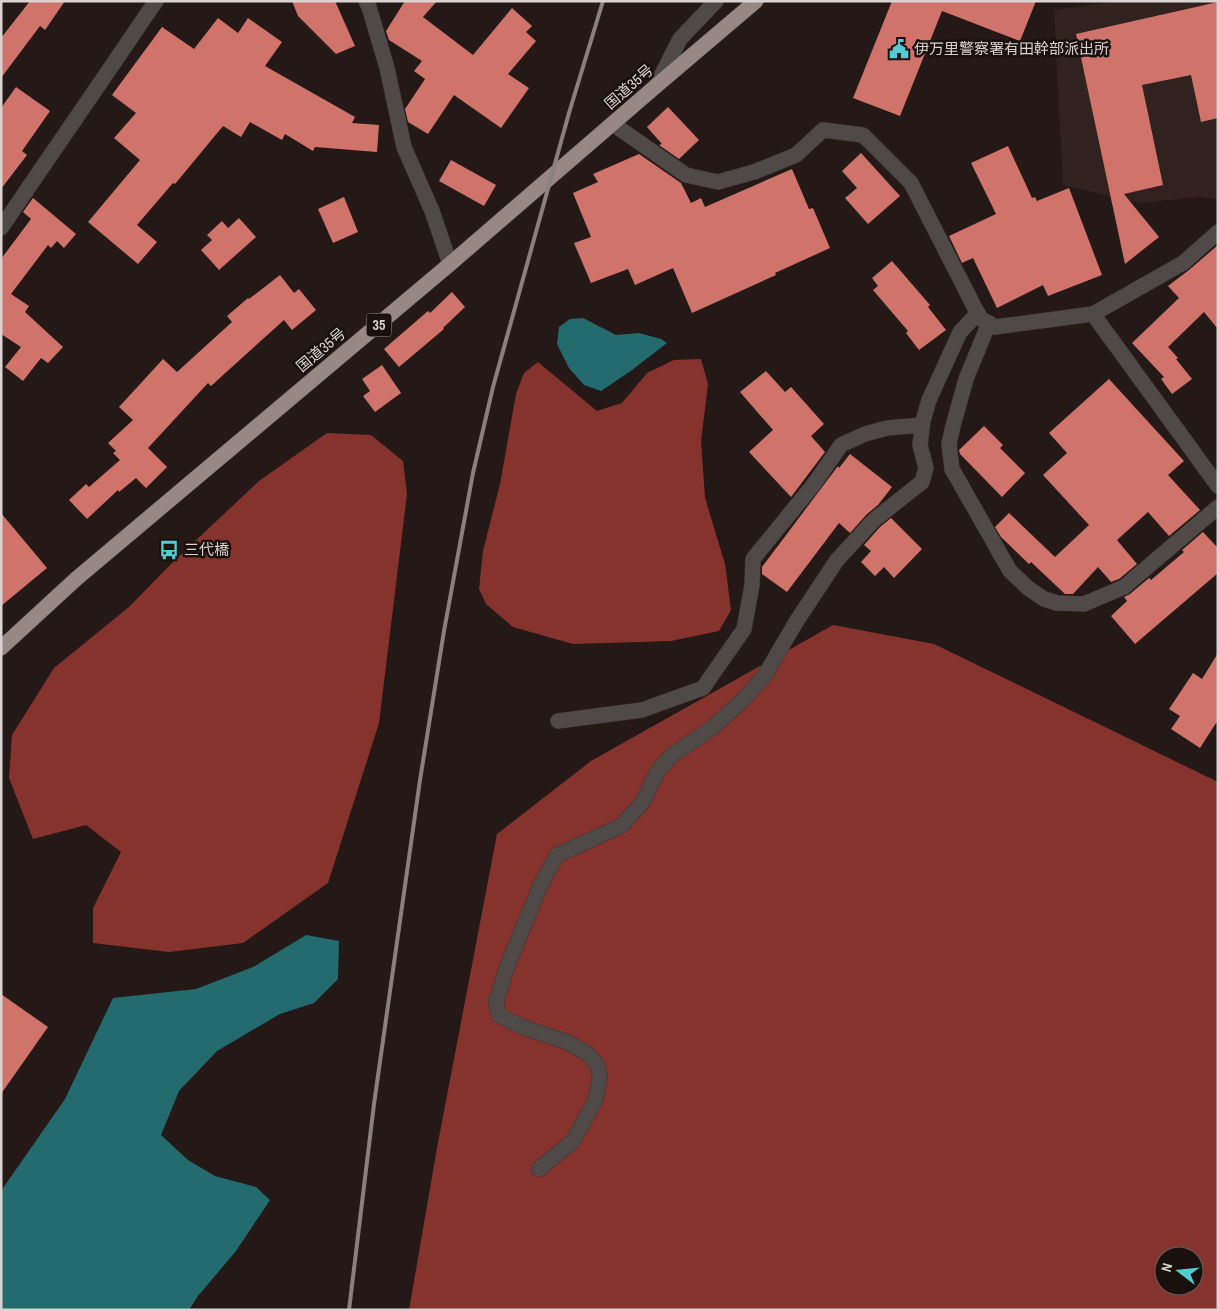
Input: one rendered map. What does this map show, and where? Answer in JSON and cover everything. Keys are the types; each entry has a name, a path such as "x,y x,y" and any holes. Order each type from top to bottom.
{"highway":[{"name":"国道35号","path":"1,648 76,579 450,264 756,1"}],"street":[{"path":"1,228 156,1"},
{"path":"366,1 387,68 404,147 432,211 450,264"},
{"path":"656,86 680,39 716,1"},
{"path":"613,124 686,175 718,182 754,172 796,155 823,130 863,135 911,183 984,318 995,327 1093,314 1183,263 1218,232"},
{"path":"1093,314 1218,486"},
{"path":"539,1169 574,1141 594,1101 600,1077 597,1065 588,1054 559,1039 520,1026 499,1015 496,1002 507,967 541,884 557,855 621,826 643,802 657,772 671,756 712,728 742,701 765,676 796,622 837,560 874,520 922,482 926,468 920,445 922,425 929,400 960,332 984,318"},
{"path":"984,318 949,444 949,456 952,469 1010,571 1028,588 1044,599 1057,603 1084,604 1124,587 1218,508"},
{"path":"558,721 642,710 703,688 744,629 752,585 753,559 814,484 841,445 865,434 887,428 922,425"}],"shaded area":[{"path":"1118,1 1218,1 1218,199 1199,197 1139,203 1063,185 1054,10"},
{"path":"701,359 708,384 701,441 705,498 725,564 731,610 719,631 671,641 573,644 513,627 486,604 479,589 483,551 500,484 516,394 524,373 538,362 597,411 622,403 647,373 674,360"},
{"path":"327,433 371,435 403,461 407,494 379,723 328,883 243,943 169,952 93,943 93,908 121,852 86,825 33,839 9,778 12,735 54,668 129,607 174,561 259,481"},
{"path":"833,625 934,644 1218,782 1218,1310 409,1310 437,1148 497,834 591,761"}],"water":[{"path":"583,318 616,335 639,333 661,339 667,343 601,391 584,385 569,368 557,344 559,327 570,319"},
{"path":"306,935 339,941 338,979 314,1003 280,1014 217,1051 179,1091 161,1135 188,1160 215,1176 256,1187 270,1200 236,1251 198,1296 189,1310 1,1310 1,1191 65,1099 113,998 196,989 253,967"}],"building":[{"path":"30,1 65,1 45,30 40,26 1,78 1,38"},
{"path":"292,1 335,1 355,46 336,54 298,16"},
{"path":"405,1 437,1 423,17 473,55 512,8 532,26 526,32 536,41 508,74 529,88 501,128 454,95 428,134 408,122 405,109 425,79 414,71 422,61 389,40 386,31"},
{"name":"伊万里警察署有田幹部派出所","path":"892,1 1036,1 1020,41 942,11 900,116 853,98"},
{"path":"1218,2 1218,118 1201,122 1191,75 1142,85 1163,185 1124,194 1159,237 1125,264 1076,34"},
{"path":"218,18 238,33 248,18 282,42 265,66 355,117 352,123 379,125 377,152 315,147 313,151 285,134 282,140 250,122 241,137 223,126 175,184 173,183 137,225 157,242 138,264 88,222 140,160 114,138 136,113 112,95 162,27 194,49"},
{"path":"16,87 50,111 22,151 27,155 1,189 1,108"},
{"path":"668,107 699,140 679,159 659,145 662,144 647,127"},
{"path":"1008,146 1032,198 1035,197 1037,201 1069,188 1102,275 1048,296 1043,285 997,308 973,258 962,263 949,236 996,214 971,163"},
{"path":"861,153 900,196 868,224 845,198 857,188 842,171"},
{"path":"639,154 681,183 691,203 701,198 705,207 792,169 809,209 813,208 830,248 692,313 673,268 635,285 628,269 591,283 574,243 591,237 573,193 598,182 593,174"},
{"path":"451,160 496,185 484,206 439,181"},
{"path":"344,197 358,232 333,243 318,209"},
{"path":"33,198 76,234 64,248 57,241 51,248 48,245 11,294 29,306 25,312 63,347 48,363 41,358 23,381 5,367 21,347 1,334 1,259 31,219 23,212"},
{"path":"239,218 256,237 219,270 201,250 212,240 207,235 222,221 228,228"},
{"path":"1218,245 1218,329 1204,312 1168,347 1192,379 1172,394 1161,379 1164,377 1132,343 1179,298 1168,286"},
{"path":"892,261 930,305 928,307 946,330 919,350 906,333 908,331 873,290 878,286 872,278"},
{"path":"280,275 294,293 299,289 316,310 292,330 284,320 211,386 208,383 148,448 167,467 146,488 136,478 119,492 118,490 87,519 69,500 86,484 89,487 120,460 113,453 116,451 108,443 133,420 119,407 163,359 177,372 232,322 227,316"},
{"path":"452,292 465,307 444,329 399,367 384,349 428,311 430,313"},
{"path":"382,365 401,393 375,412 363,396 370,391 362,379"},
{"path":"766,371 785,392 791,387 824,424 811,436 825,452 791,497 749,452 773,430 740,392"},
{"path":"1109,379 1184,461 1168,475 1200,510 1169,536 1148,512 1117,540 1137,564 1119,579 1111,582 1098,567 1073,594 1065,594 1031,562 1029,564 1001,537 995,527 1009,513 1055,557 1089,525 1043,475 1067,453 1049,433"},
{"path":"984,426 1003,445 1000,448 1025,473 1002,497 960,454 959,450"},
{"path":"850,454 892,487 878,505 850,533 839,523 787,592 762,574 762,567 838,466 839,468"},
{"path":"1,513 47,568 1,606"},
{"path":"891,518 922,549 894,578 884,567 875,576 861,562 871,551 864,545"},
{"path":"1203,532 1218,548 1218,573 1135,644 1111,616 1127,601 1124,597 1149,578 1151,580 1184,552 1182,550"},
{"path":"1218,653 1218,720 1200,748 1171,729 1180,716 1169,709 1193,673 1202,679"},
{"path":"1,994 48,1027 1,1094"}],"railway":[{"path":"349,1310 374,1104 420,780 444,631 473,473 493,387 569,113 603,1"}],"place":[{"name":"伊万里警察署有田幹部派出所","path":"899,49"},
{"name":"三代橋","path":"169,550"}]}
